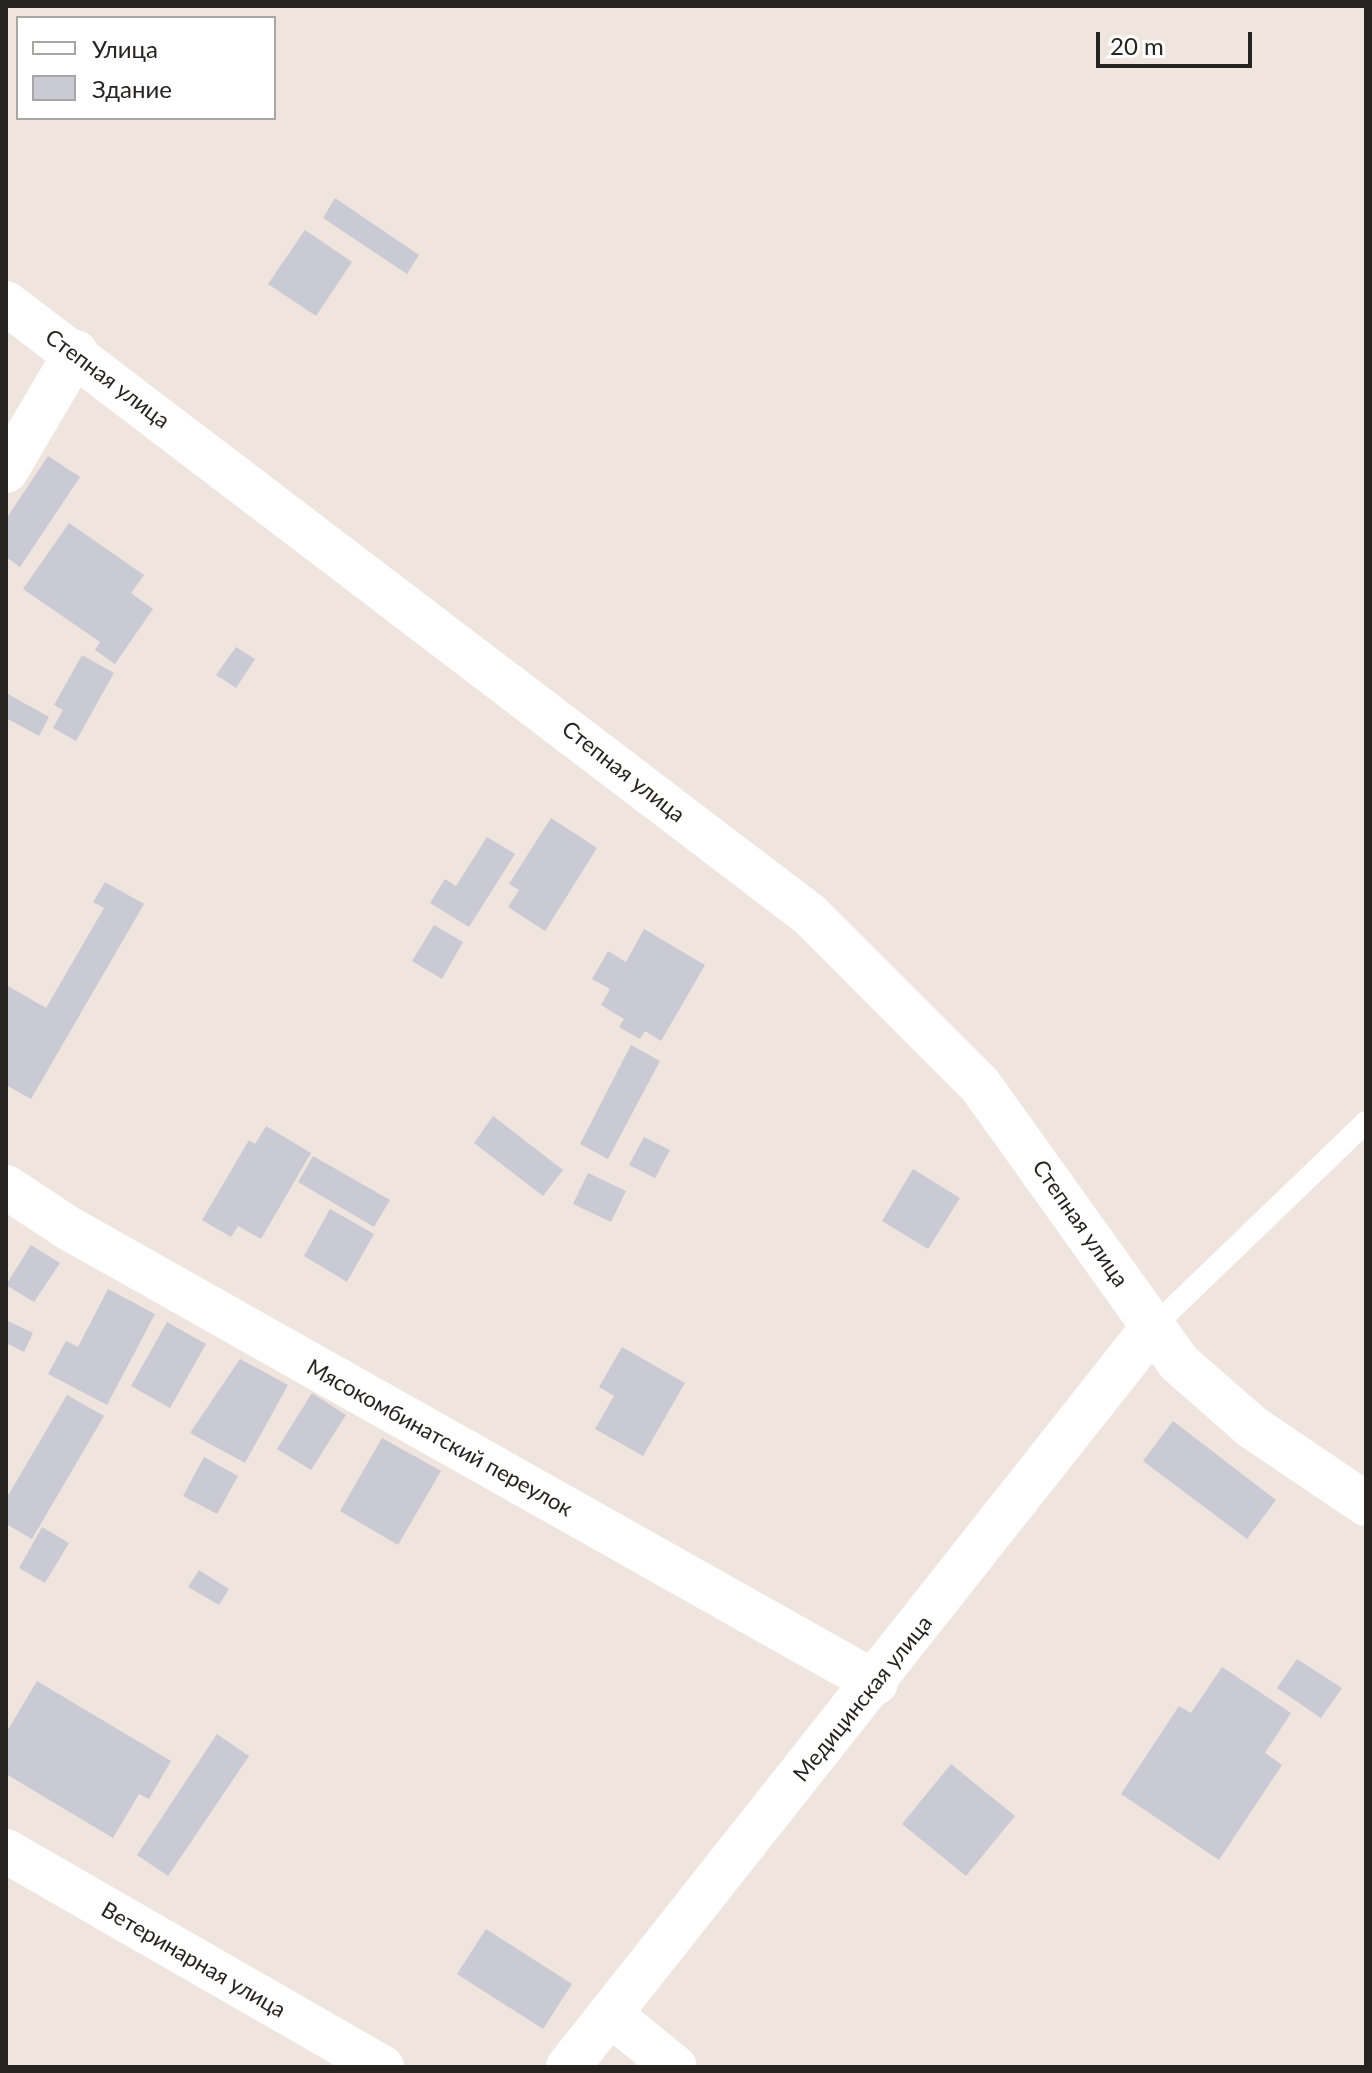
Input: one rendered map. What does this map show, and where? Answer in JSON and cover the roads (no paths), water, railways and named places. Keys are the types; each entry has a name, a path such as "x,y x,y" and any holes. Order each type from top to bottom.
{"street":[{"name":"Степная улица","path":"6,303 76,352 809,914 980,1085 1153,1327 1212,1396 1366,1504"},
{"path":"6,471 76,352"},
{"name":"Мясокомбинатский переулок","path":"6,1187 70,1229 876,1683"},
{"name":"Медицинская улица","path":"568,2067 612,2016 876,1683 1153,1327"},
{"name":"Ветеринарная улица","path":"6,1851 382,2067"},
{"path":"612,2016 675,2067"}],"lane":[{"path":"1153,1327 1366,1122"}]}
